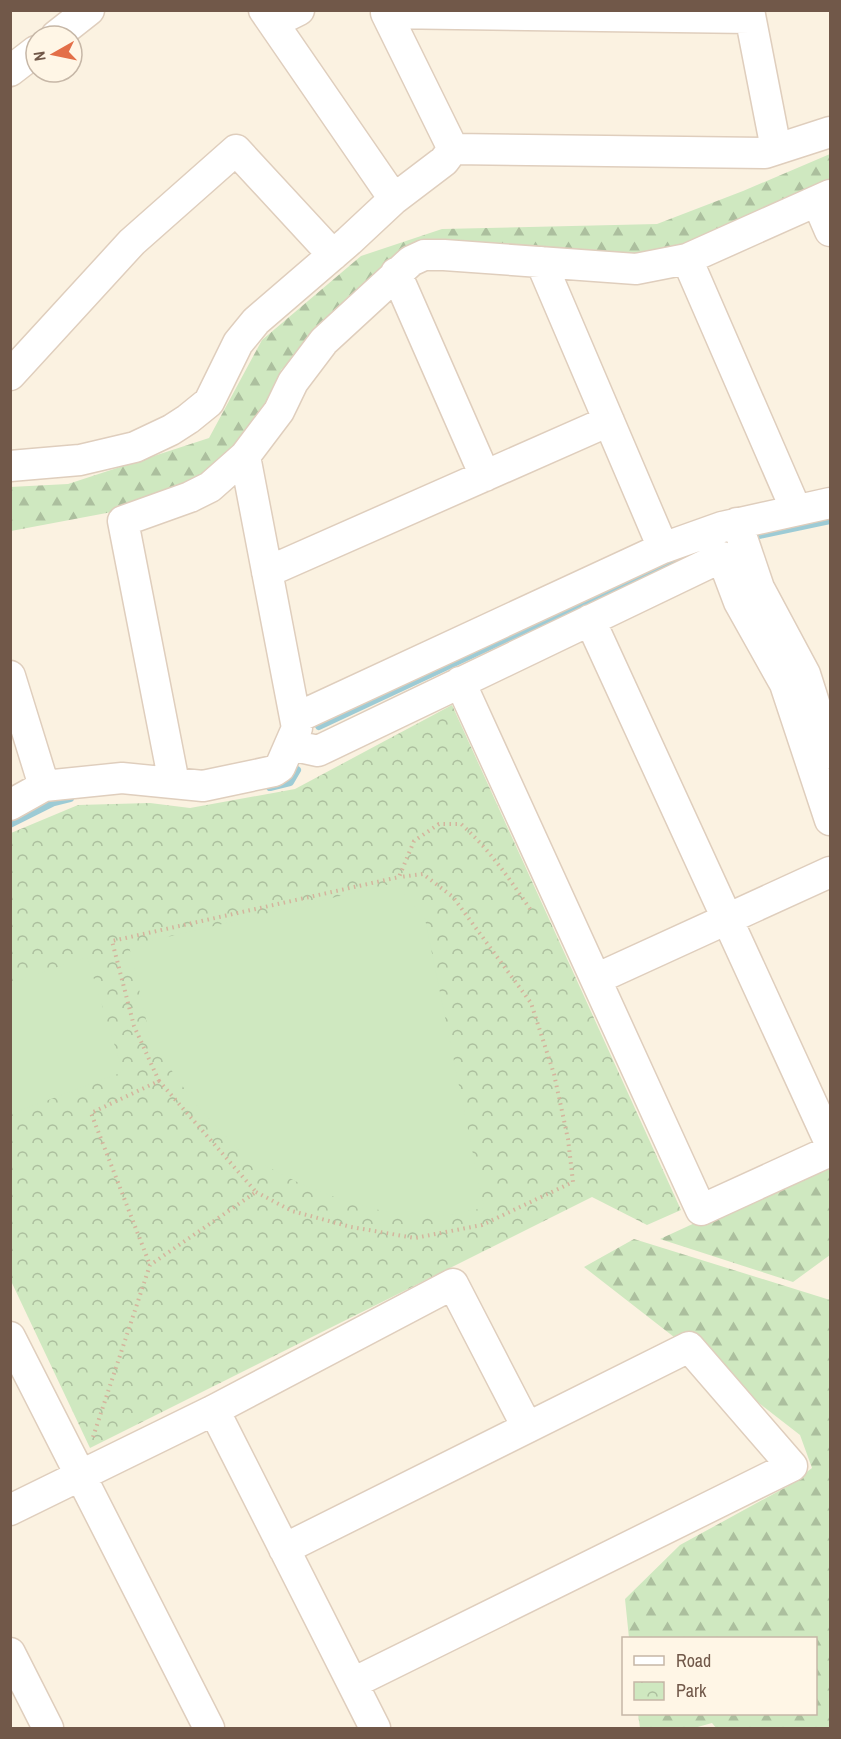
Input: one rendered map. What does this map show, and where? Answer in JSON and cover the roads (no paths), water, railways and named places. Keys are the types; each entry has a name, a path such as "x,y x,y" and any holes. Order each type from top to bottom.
{"street":[{"path":"71,24 89,10"},
{"path":"453,149 386,13 749,14 776,148"},
{"path":"278,15 394,199"},
{"path":"10,71 24,60"},
{"path":"453,149 765,153 831,132"},
{"path":"10,466 80,460 135,447 188,419 209,402 238,343 256,321 394,199 444,161 453,149"},
{"path":"10,375 132,242 236,150 333,255"},
{"path":"174,783 123,521 190,497 210,487 245,456 279,411 293,382 324,341 396,273 411,261 424,255 636,269 687,259 824,198 831,231"},
{"path":"687,259 796,510"},
{"path":"541,262 663,548"},
{"path":"396,273 485,476"},
{"path":"267,572 609,421"},
{"path":"10,805 44,786 122,777 203,786 274,771 280,767 293,731 245,456"},
{"path":"293,731 663,548 738,523 831,503"},
{"path":"738,523 759,588 805,674 831,753"},
{"path":"293,731 318,750 722,557 739,602 785,684 831,820"},
{"path":"590,620 831,1143"},
{"path":"10,676 44,786"},
{"path":"460,682 701,1210 831,1151"},
{"path":"596,979 831,872"},
{"path":"10,1510 214,1410 453,1284 527,1427"},
{"path":"10,1337 209,1728"},
{"path":"284,1549 689,1347 792,1466 353,1683"},
{"path":"214,1410 375,1728"},
{"path":"10,1653 48,1728"}],"waterway":[{"path":"759,535 830,520"},
{"path":"319,726 665,564 703,551"},
{"path":"270,787 290,782 297,770"},
{"path":"10,824 54,802 70,798"}]}
